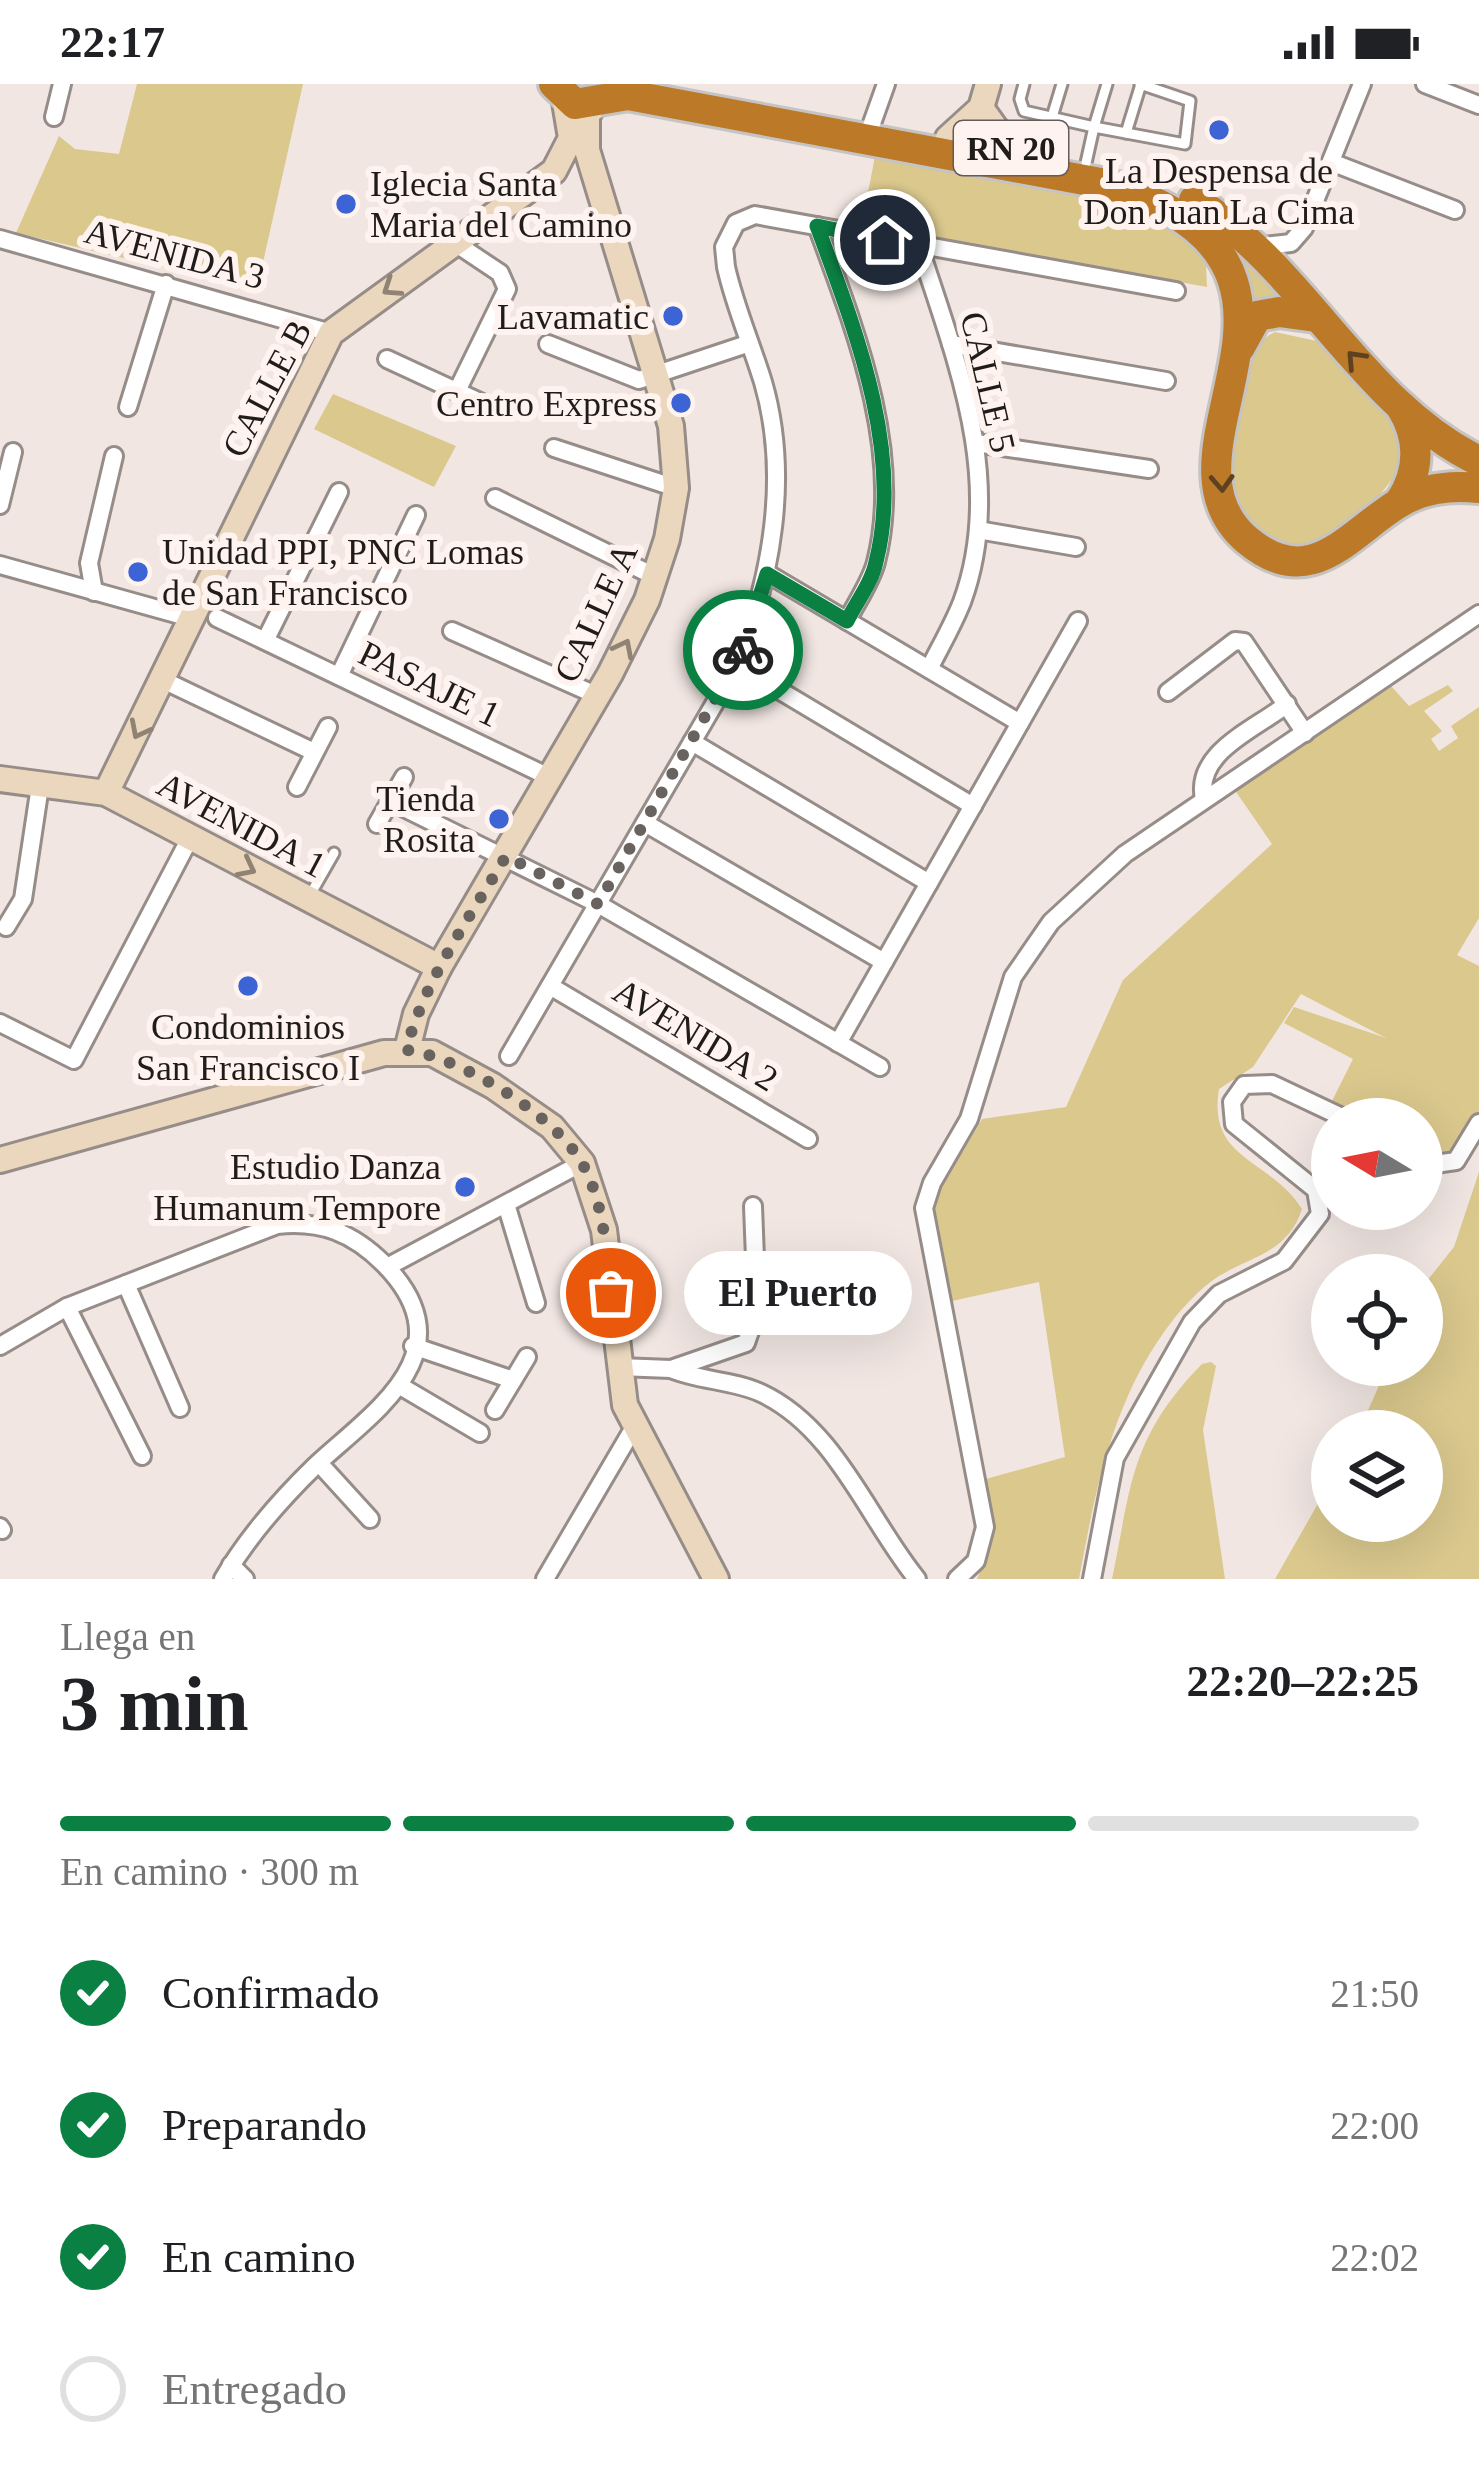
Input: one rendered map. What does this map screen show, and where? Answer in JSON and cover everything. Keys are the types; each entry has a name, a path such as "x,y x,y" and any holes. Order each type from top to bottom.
{"highway":[{"name":"RN 20","path":"656,84 1009,147 1085,163 1178,191 1252,247 1395,400 1453,447 1479,460"},
{"name":"RN 20","path":"560,88 581,105 602,95 628,95 1083,179 1162,204 1204,230 1229,267 1237,302 1219,488 1243,537 1270,554 1318,559 1337,552 1400,502 1431,489 1479,488"},
{"path":"1232,367 1257,316 1279,312 1316,317"},
{"path":"1395,400 1410,424 1417,450 1413,478 1400,502"}],"street":[{"path":"54,117 62,84"},
{"path":"871,126 886,84"},
{"path":"1252,247 1291,243 1298,237 1362,84"},
{"path":"1425,84 1479,105"},
{"path":"554,172 571,138 560,88"},
{"name":"CALLE A","path":"406,1050 416,1014 440,967 598,696 656,577 676,488 675,448 660,376 584,132 602,95"},
{"path":"948,138 984,96 1009,147"},
{"path":"1330,162 1455,210"},
{"path":"554,172 570,166 594,174"},
{"name":"CALLE B","path":"106,794 164,680 206,618 331,333 554,172"},
{"path":"509,1057 737,665 767,574 775,500 773,424 724,257 732,229 755,215 1175,291"},
{"path":"817,226 864,363 886,487 876,566 847,621"},
{"name":"AVENIDA 3","path":"0,239 331,333"},
{"path":"455,243 500,273 507,289 457,391"},
{"name":"CALLE 5","path":"920,246 976,443 978,530 962,600 929,669"},
{"path":"128,407 166,284"},
{"path":"548,344 638,380 747,344"},
{"path":"950,344 1166,381"},
{"path":"387,359 495,409"},
{"path":"976,443 1148,469"},
{"path":"554,448 676,488"},
{"path":"0,505 13,452"},
{"path":"94,592 89,563 114,456"},
{"path":"266,639 339,492"},
{"path":"495,498 656,577"},
{"path":"339,676 416,515"},
{"path":"978,530 1076,547"},
{"path":"0,565 206,618"},
{"path":"767,574 1020,723"},
{"path":"957,1579 976,1561 985,1527 924,1208 932,1183 969,1119 1012,976 1051,922 1125,854 1479,614"},
{"name":"PASAJE 1","path":"206,618 266,639 549,777"},
{"path":"838,1042 1078,621"},
{"path":"452,631 598,696"},
{"path":"1168,692 1235,641 1256,653 1305,733"},
{"path":"737,665 973,806"},
{"path":"164,680 314,752"},
{"path":"1204,800 1202,776 1214,758 1287,704"},
{"path":"297,787 328,728"},
{"path":"692,742 929,883"},
{"path":"377,824 404,777"},
{"name":"AVENIDA 1","path":"0,779 106,794 440,967"},
{"path":"6,927 23,899 40,786"},
{"path":"390,801 598,904 880,1067"},
{"path":"645,823 884,962"},
{"path":"0,1023 74,1060 190,838"},
{"name":"AVENIDA 2","path":"550,986 808,1139"},
{"path":"0,1160 406,1050 432,1053 493,1086 552,1126 583,1163 604,1230 619,1367 633,1429 716,1579"},
{"path":"1311,1102 1272,1084 1244,1085 1232,1102 1234,1124 1311,1186"},
{"path":"1443,1163 1456,1161 1479,1124"},
{"path":"387,1267 583,1163"},
{"path":"506,1204 536,1303"},
{"path":"671,1369 746,1343 757,1311 753,1206"},
{"path":"0,1346 67,1307 291,1223 341,1231 387,1267 411,1310 413,1346 403,1388 261,1522 227,1572 245,1579"},
{"path":"1093,1579 1115,1458 1192,1322 1219,1294 1284,1261 1311,1226"},
{"path":"126,1284 180,1408"},
{"path":"67,1307 142,1456"},
{"path":"413,1346 513,1380"},
{"path":"495,1410 526,1357"},
{"path":"619,1367 671,1369 760,1392 793,1413 832,1455 917,1579"},
{"path":"403,1388 480,1433"},
{"path":"544,1579 633,1429"},
{"path":"319,1463 370,1519"}],"lane":[{"path":"1024,84 1020,99 1024,111 1126,134 1185,144 1190,101 1140,84 1126,134"},
{"path":"1052,117 1062,84"},
{"path":"1085,163 1107,84"},
{"path":"308,899 334,853"}],"shaded area":[{"path":"137,84 303,84 257,289 16,233 59,136 75,149 119,154"},
{"path":"876,151 1030,178 1160,213 1196,245 1206,266 1207,287 862,224"},
{"path":"1223,233 1285,296 1245,312 1242,267"},
{"path":"1275,332 1317,341 1397,422 1407,455 1387,486 1356,519 1320,543 1301,548 1279,545 1243,522 1230,483 1233,419 1243,375 1262,341"},
{"path":"333,394 456,446 434,487 314,429"},
{"path":"1383,677 1409,706 1448,685 1453,691 1424,711 1442,731 1431,739 1439,751 1458,738 1451,726 1479,707 1479,918 1457,955 1479,966 1479,1113 1457,1154 1443,1158 1443,1098 1334,1098 1353,1059 1284,1023 1294,1007 1386,1038 1301,994 1253,1067 1219,1089 1218,1113 1232,1145 1289,1192 1302,1209 1296,1223 1279,1244 1201,1290 1152,1349 1110,1444 1079,1579 977,1579 995,1532 986,1479 1065,1457 1039,1282 952,1301 927,1211 982,1119 1066,1107 1123,980 1272,844 1230,783"},
{"path":"1479,1172 1479,1579 1275,1579 1311,1516 1311,1542 1443,1542 1443,1410 1368,1410 1379,1386 1443,1386 1443,1261 1454,1247"},
{"path":"1202,1364 1216,1366 1203,1430 1225,1579 1112,1579 1130,1488 1147,1439 1178,1391"}],"way so far":[{"path":"611,1293 604,1230 591,1185 583,1163 552,1126 432,1053 406,1050 416,1014 440,967 506,856 598,904 743,650"}],"place":[{"name":"La Despensa de Don Juan La Cima","path":"1219,130"},
{"name":"Iglecia Santa Maria del Camino","path":"346,204"},
{"name":"Lavamatic","path":"673,316"},
{"name":"Centro Express","path":"681,403"},
{"name":"Unidad PPI, PNC Lomas de San Francisco","path":"138,572"},
{"name":"Tienda Rosita","path":"499,819"},
{"name":"Condominios San Francisco I","path":"248,986"},
{"name":"Estudio Danza Humanum Tempore","path":"465,1187"},
{"name":"El Puerto","path":"611,1293"}],"route":[{"path":"743,650 767,574 847,621 876,566 886,487 864,363 817,226 885,240"}]}
